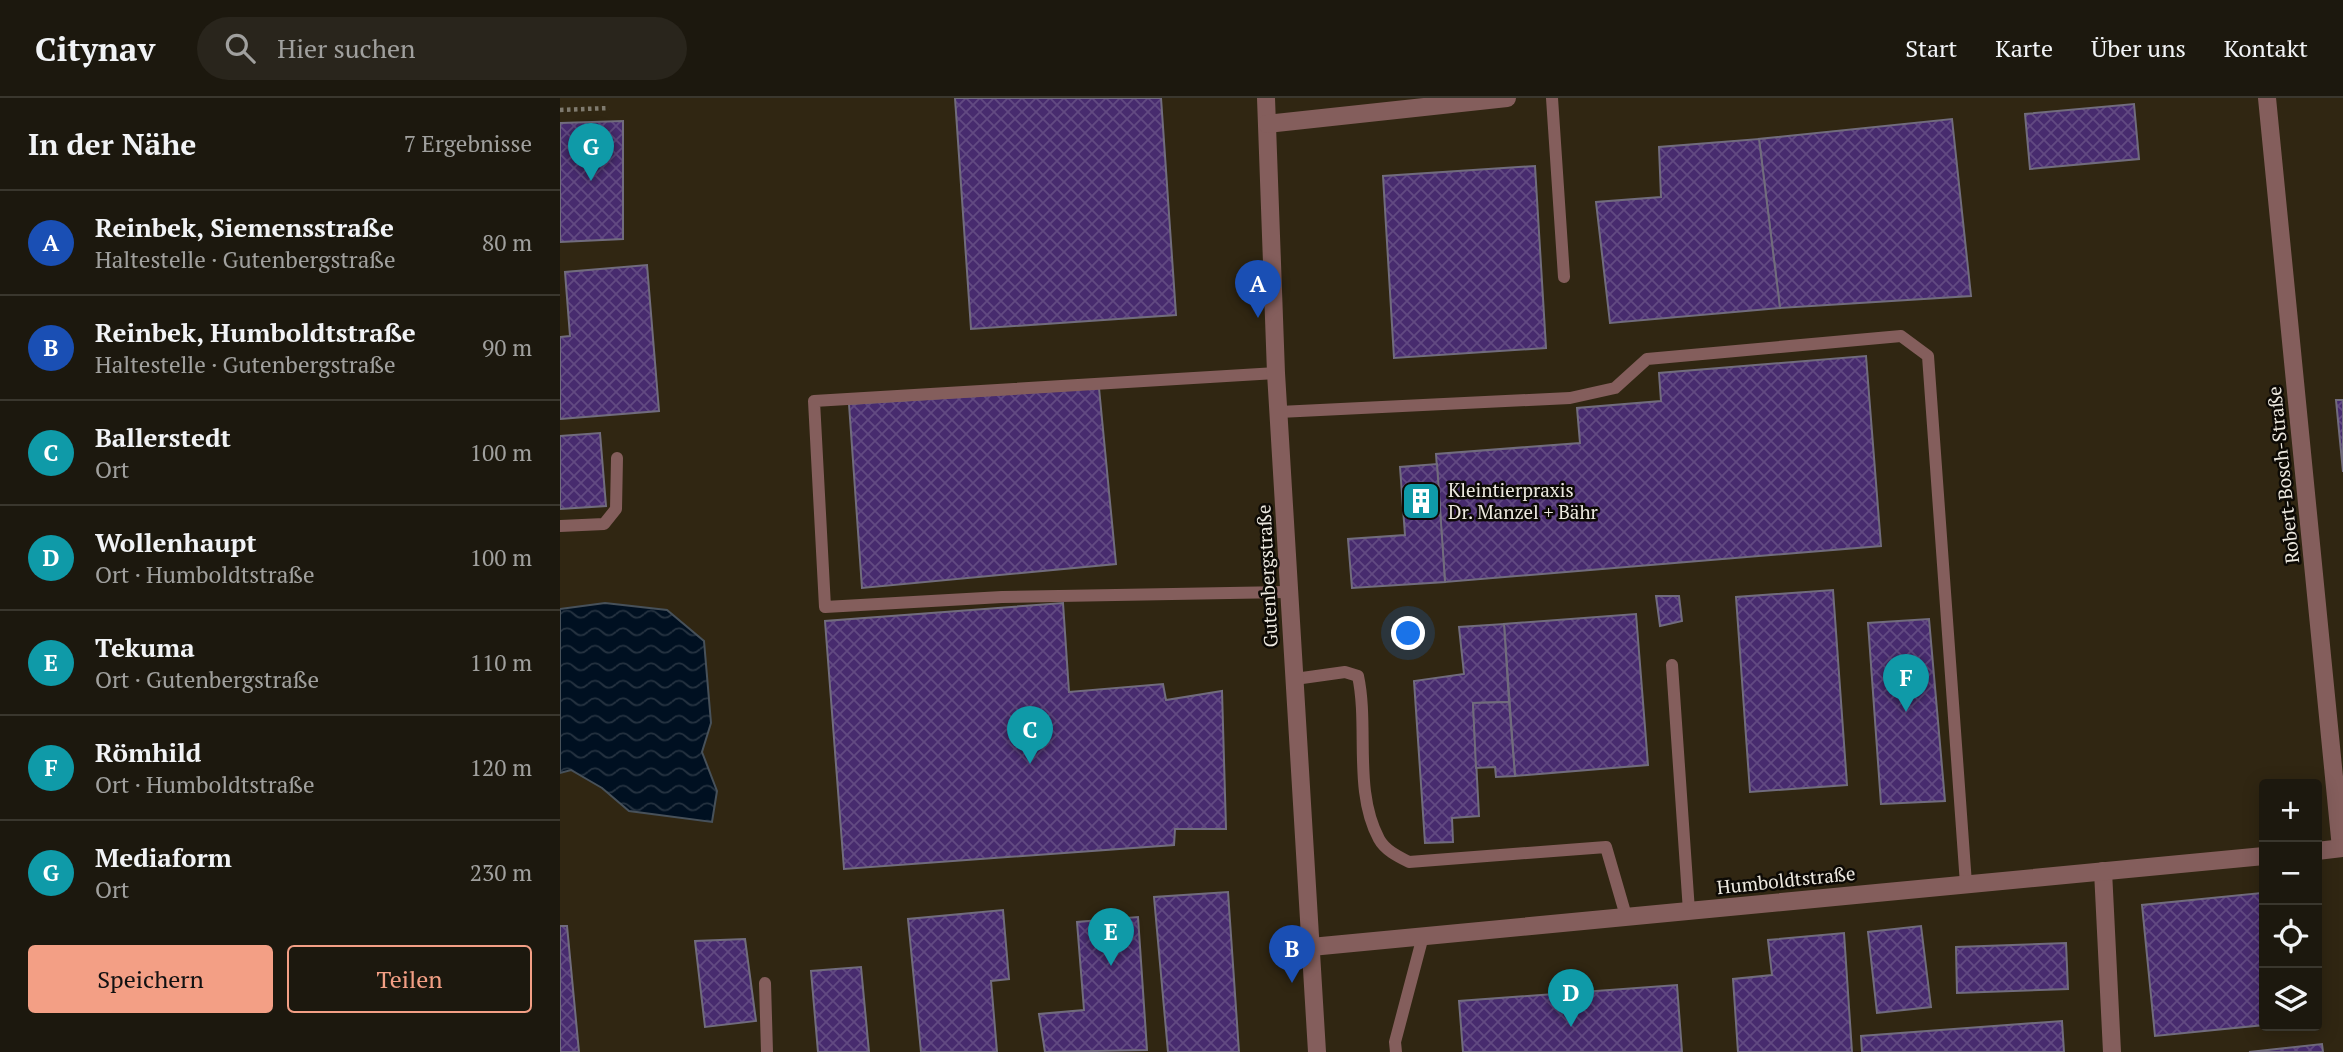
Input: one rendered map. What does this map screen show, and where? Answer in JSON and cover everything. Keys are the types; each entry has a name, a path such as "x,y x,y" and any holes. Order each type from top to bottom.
{"street":[{"name":"Gutenbergstraße","path":"1266,98 1276,373 1317,1052"},
{"path":"1267,124 1507,98"},
{"name":"Robert-Bosch-Straße","path":"2267,98 2342,848"},
{"path":"2322,850 2342,848"},
{"name":"Humboldtstraße","path":"1311,947 2259,856"},
{"path":"2103,871 2112,1052"}],"lane":[{"path":"1552,98 1564,277"},
{"path":"1279,412 1570,398 1615,388 1647,359 1901,336 1928,356 1966,884"},
{"path":"1276,373 814,401 825,607 1002,597 1289,592"},
{"path":"560,526 604,524 616,509 617,458"},
{"path":"1672,665 1689,911"},
{"path":"1295,678 1345,673 1358,676 1363,705 1368,802 1380,840 1391,852 1409,862 1606,847 1626,916"},
{"path":"1396,1052 1395,1042 1423,936"},
{"path":"765,983 767,1052"}],"path":[{"path":"560,110 609,108"}],"shaded area":[{"path":"560,98 2343,98 2343,1052 560,1052"}],"water":[{"path":"605,603 667,610 704,641 711,723 702,752 717,791 712,822 629,811 602,788 571,770 560,773 560,609"}],"building":[{"path":"955,98 1161,98 1176,315 971,329"},
{"path":"2134,104 2139,159 2030,169 2025,114"},
{"path":"1952,119 1971,296 1780,308 1759,139"},
{"path":"623,121 623,239 560,242 560,123"},
{"path":"1759,139 1780,308 1610,323 1596,202 1661,197 1659,147"},
{"path":"1535,166 1546,348 1394,358 1383,176"},
{"path":"647,265 659,411 560,419 560,337 570,336 565,272"},
{"path":"1866,356 1881,546 1445,582 1436,454 1580,443 1577,408 1661,401 1659,373"},
{"path":"1099,388 1116,564 862,588 849,404"},
{"path":"2336,400 2343,400 2343,472"},
{"path":"600,433 606,506 560,509 560,436"},
{"name":"Kleintierpraxis Dr. Manzel + Bähr","path":"1437,464 1445,582 1352,588 1348,539 1405,535 1400,467"},
{"path":"1833,590 1847,785 1750,792 1736,597"},
{"path":"1656,596 1679,596 1682,621 1660,626"},
{"path":"1063,603 1069,692 1163,684 1166,700 1222,691 1226,829 1175,829 1174,845 844,869 825,621"},
{"path":"1636,614 1648,765 1515,776 1504,624"},
{"path":"1929,619 1945,801 1881,804 1868,623"},
{"path":"1504,624 1509,702 1473,703 1479,816 1452,818 1453,842 1425,843 1414,681 1464,674 1459,627"},
{"path":"1509,702 1515,776 1496,777 1495,767 1476,768 1473,703"},
{"path":"1228,892 1239,1052 1168,1052 1154,897"},
{"path":"2259,893 2259,1026 2155,1036 2142,905"},
{"path":"1003,910 1009,979 991,981 997,1052 921,1052 908,919"},
{"path":"1138,917 1147,1050 1045,1052 1039,1014 1084,1010 1077,922"},
{"path":"560,926 567,926 579,1052 560,1052"},
{"path":"1921,926 1931,1007 1877,1013 1868,932"},
{"path":"1844,933 1852,1052 1738,1052 1733,979 1772,975 1768,940"},
{"path":"745,939 756,1021 705,1027 695,941"},
{"path":"2066,943 2068,989 1957,993 1956,947"},
{"path":"861,967 869,1052 818,1052 811,971"},
{"path":"1677,985 1682,1052 1463,1052 1459,1001"},
{"path":"2062,1021 2064,1052 1862,1052 1861,1036"},
{"path":"2322,1044 2323,1052 2249,1052"}],"place":[{"name":"Mediaform","path":"591,181"},
{"name":"Reinbek, Siemensstraße","path":"1258,318"},
{"name":"Kleintierpraxis Dr. Manzel + Bähr","path":"1421,501"},
{"name":"Römhild","path":"1906,712"},
{"name":"Ballerstedt","path":"1030,764"},
{"name":"Tekuma","path":"1111,966"},
{"name":"Reinbek, Humboldtstraße","path":"1292,983"},
{"name":"Wollenhaupt","path":"1571,1027"}]}
